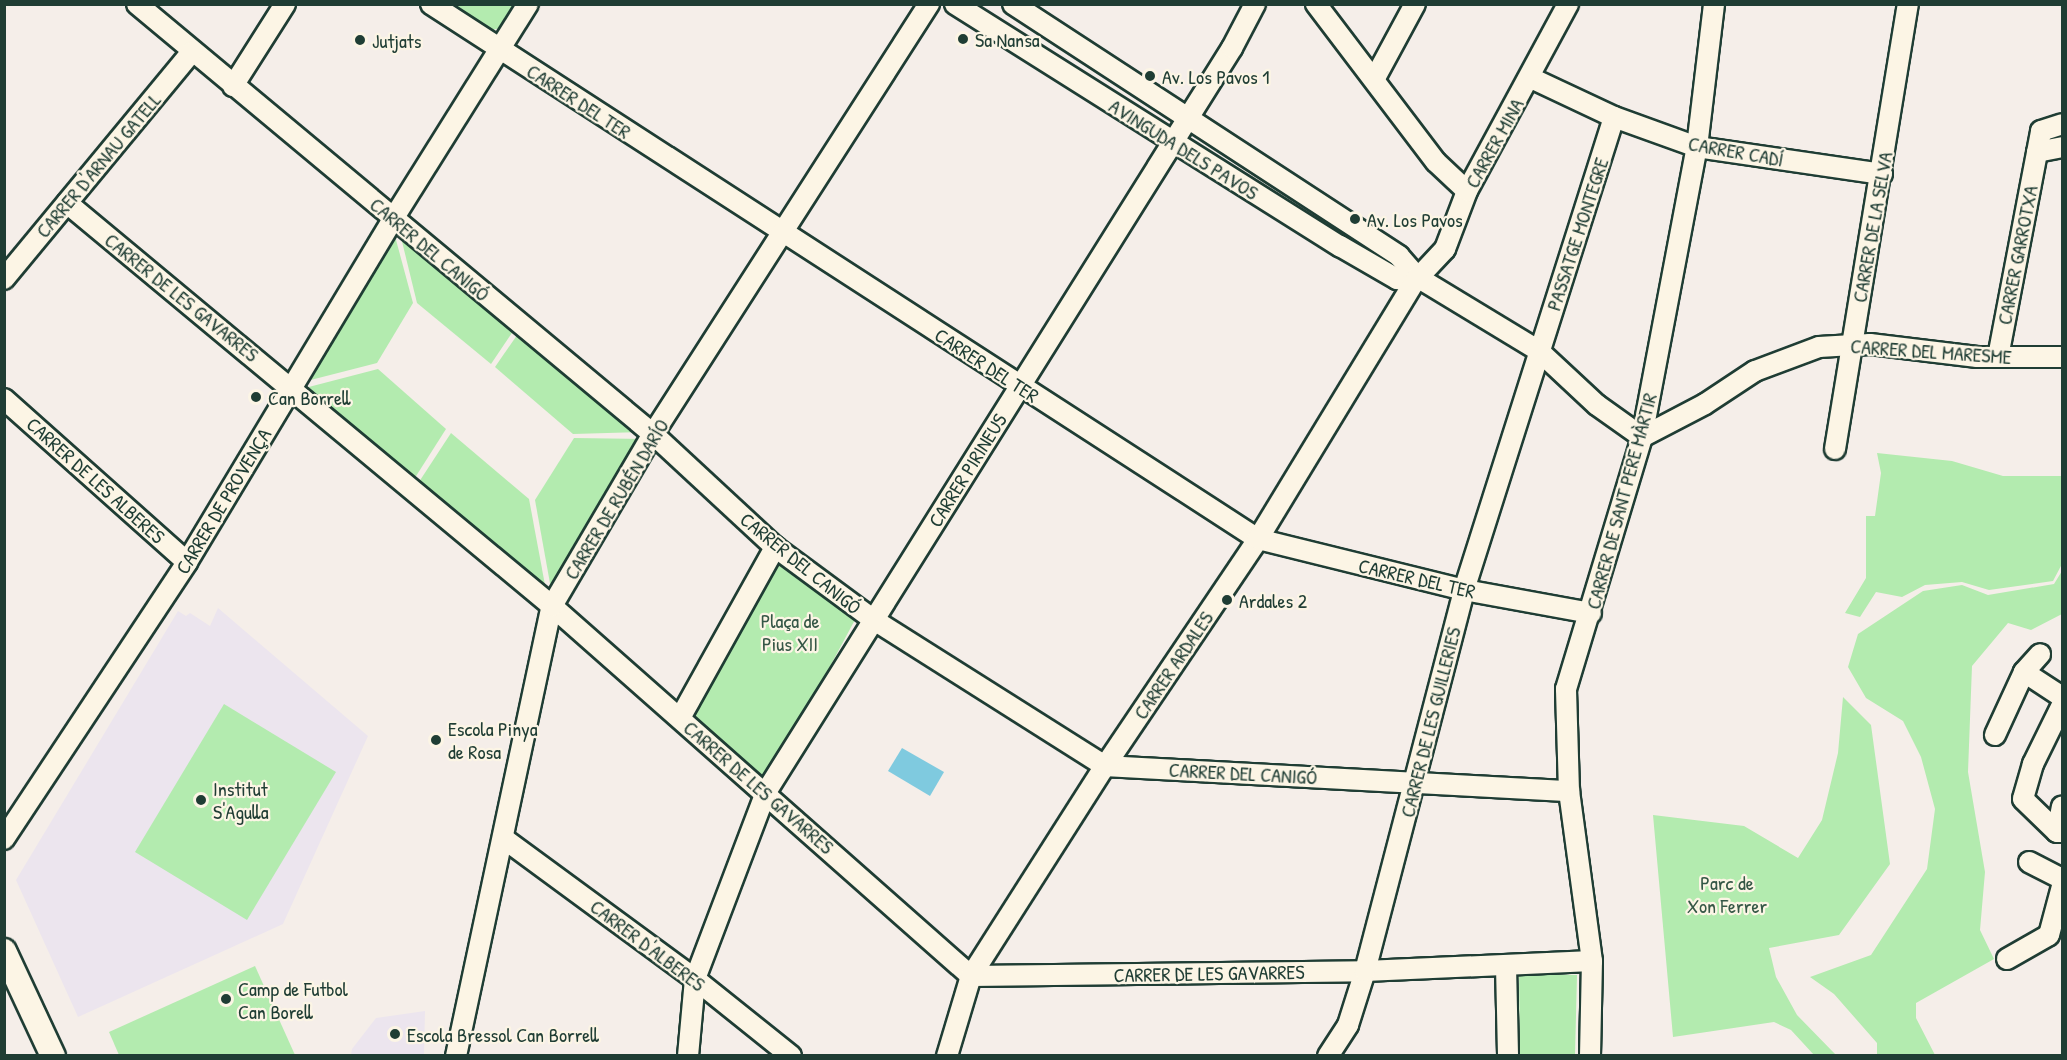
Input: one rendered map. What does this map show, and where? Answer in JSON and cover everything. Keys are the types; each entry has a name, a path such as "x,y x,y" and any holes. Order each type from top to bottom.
{"street":[{"name":"CARRER DEL CANIGÓ","path":"137,4 654,434 776,547 874,620 1105,766 1569,791"},
{"path":"233,86 285,4"},
{"name":"CARRER DEL TER","path":"431,4 1258,539 1464,590 1591,613"},
{"name":"CARRER DE PROVENÇA","path":"4,839 187,562 393,219 528,4"},
{"name":"CARRER DE RUBÉN DARÍO","path":"456,1056 552,606 654,434 929,4"},
{"name":"AVINGUDA DELS PAVOS","path":"955,4 1171,142 1397,279 1416,279"},
{"name":"AVINGUDA DELS PAVOS","path":"1013,4 1399,256 1416,279 1539,351 1597,405 1642,437"},
{"name":"CARRER PIRINEUS","path":"688,1056 695,979 766,792 1188,118 1255,4"},
{"path":"1316,4 1375,78 1436,162 1467,192"},
{"path":"1375,78 1415,4"},
{"name":"CARRER MINA","path":"1416,279 1445,249 1467,192 1531,78 1568,4"},
{"name":"CARRER DE SANT PERE MÀRTIR","path":"1590,1056 1592,961 1569,791 1566,689 1591,613 1642,437 1697,147 1714,4"},
{"name":"CARRER DE LA SELVA","path":"1835,449 1850,344 1882,174 1908,4"},
{"name":"CARRER D'ARNAU GATELL","path":"4,279 192,52"},
{"name":"CARRER CADÍ","path":"1531,78 1614,117 1697,147 1882,174"},
{"name":"PASSATGE MONTEGRE","path":"1539,351 1614,117"},
{"name":"CARRER GARROTXA","path":"1998,357 2041,130 2062,124"},
{"path":"2037,152 2062,147"},
{"name":"CARRER DE LES GAVARRES","path":"67,203 292,387 552,606 766,792 971,976 1365,971 1592,961"},
{"name":"CARRER ARDALES","path":"947,1056 971,976 1105,766 1258,539 1416,279"},
{"name":"CARRER DEL MARESME","path":"1642,437 1705,404 1755,371 1820,347 1850,344 1998,357 2062,357"},
{"name":"CARRER DE LES GUILLERIES","path":"1328,1056 1348,1025 1365,971 1416,782 1464,590 1539,351"},
{"name":"CARRER DE LES ALBERES","path":"4,399 187,562"},
{"path":"680,718 776,547"},
{"path":"1995,735 2024,672 2040,654"},
{"path":"2024,672 2062,697"},
{"path":"2060,832 2023,799 2033,764 2062,705"},
{"path":"2060,832 2062,806"},
{"name":"CARRER D'ALBERES","path":"503,838 695,979 791,1056"},
{"path":"2029,862 2062,879"},
{"path":"2007,959 2049,935 2062,886"},
{"path":"4,951 53,1056"},
{"path":"1506,966 1508,1056"}],"shaded area":[{"name":"Institut S'Agulla","path":"218,608 368,736 283,924 78,1017 16,880 178,611 186,616 190,613 210,626"},
{"name":"Escola Bressol Can Borrell","path":"425,1011 424,1055 351,1055 352,1049 376,1018"}],"green space":[{"path":"439,5 521,5 507,27 480,32"},
{"path":"392,225 413,303 377,363 295,384"},
{"path":"398,225 518,324 491,364 417,303"},
{"path":"522,328 642,432 573,434 495,367"},
{"path":"378,369 446,429 411,484 301,389"},
{"path":"451,433 529,499 548,601 415,488"},
{"path":"574,438 646,439 553,600 535,500"},
{"path":"1877,453 1952,461 2003,476 2062,476 2062,564 2053,581 1989,590 1962,582 1925,585 1902,597 1876,592 1860,617 1845,613 1866,578 1866,516 1875,516 1881,473"},
{"name":"Plaça de Pius XII","path":"775,547 857,616 767,784 688,717"},
{"path":"2062,571 2062,614 2031,630 2008,623 1972,666 1968,772 1985,872 1980,930 1994,959 1916,1003 1916,1018 1935,1055 1877,1055 1877,1043 1834,994 1810,977 1871,955 1927,869 1935,809 1921,757 1903,721 1866,698 1848,667 1858,634 1923,591 1962,585 1988,595 2054,584"},
{"name":"Parc de Xon Ferrer","path":"1843,697 1871,725 1890,864 1839,935 1769,948 1776,977 1797,1015 1836,1055 1814,1055 1791,1030 1774,1022 1673,1037 1653,815 1744,826 1798,858 1822,820 1838,753"},
{"path":"224,704 336,772 247,920 135,852"},
{"name":"Camp de Futbol Can Borell","path":"255,966 295,1055 119,1055 109,1032"},
{"path":"1519,973 1577,975 1575,1055 1520,1055"}],"water":[{"path":"902,748 944,772 930,796 888,771"}],"place":[{"name":"Sa Nansa","path":"963,39"},
{"name":"Jutjats","path":"360,40"},
{"name":"Av. Los Pavos 1","path":"1150,76"},
{"name":"Av. Los Pavos","path":"1355,219"},
{"name":"Can Borrell","path":"256,397"},
{"name":"Ardales 2","path":"1227,600"},
{"name":"Escola Pinya de Rosa","path":"436,740"},
{"name":"Institut S'Agulla","path":"201,800"},
{"name":"Camp de Futbol Can Borell","path":"226,999"},
{"name":"Escola Bressol Can Borrell","path":"395,1034"}]}
